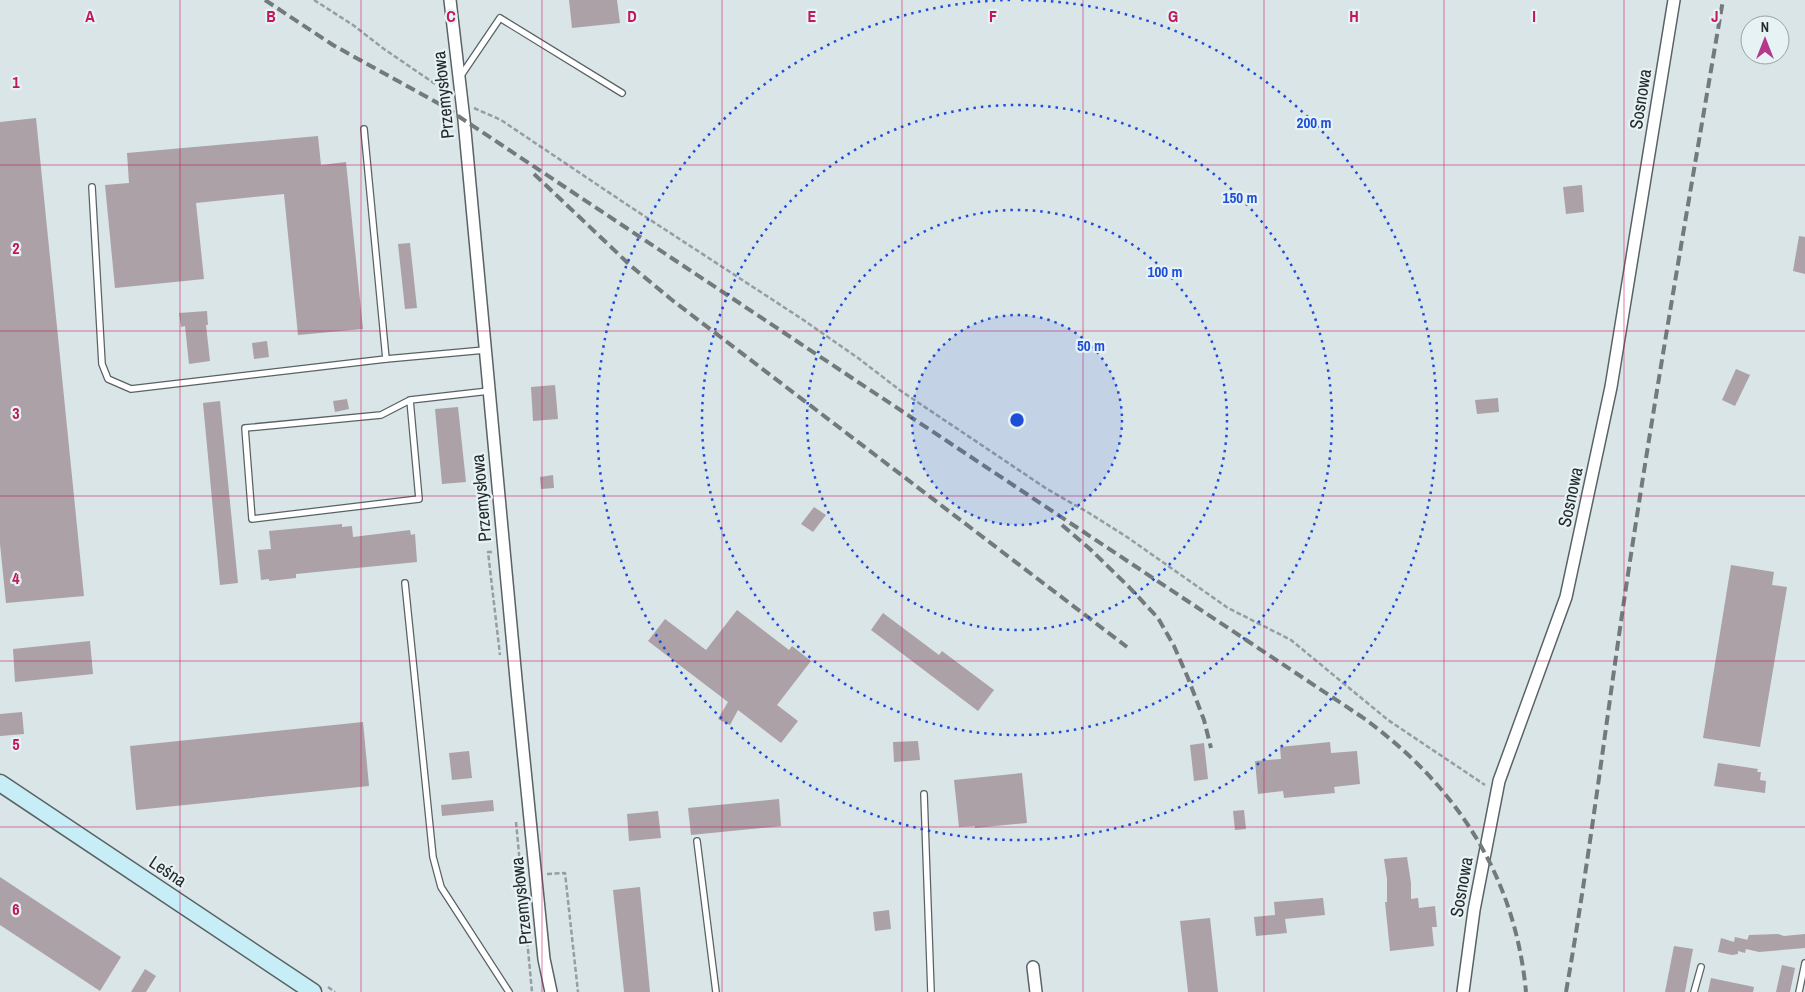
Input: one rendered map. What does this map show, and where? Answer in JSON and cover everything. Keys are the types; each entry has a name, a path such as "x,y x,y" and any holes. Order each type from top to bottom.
{"street":[{"name":"Przemysłowa","path":"450,0 462,102 544,959 550,992"},
{"name":"Sosnowa","path":"1463,992 1474,910 1499,781 1566,598 1611,388 1674,0"},
{"name":"Leśna","path":"0,782 313,992"},
{"path":"1033,967 1036,992"}],"lane":[{"path":"459,79 500,18 622,93"},
{"path":"364,129 386,359"},
{"path":"92,187 102,364 108,379 131,389 386,359 485,350"},
{"path":"410,400 419,499 252,519 245,428 381,415 410,400 489,391"},
{"path":"405,583 435,864 441,887 509,992"},
{"path":"924,794 930,992"},
{"path":"696,841 716,992"},
{"path":"1800,992 1805,963"},
{"path":"1694,992 1701,967"}],"path":[{"path":"314,0 353,25 384,49 462,102 501,120 802,319 901,391 1047,489 1126,537 1228,608 1291,640 1388,720 1483,782 1496,798"},
{"path":"536,874 565,872 578,992"}],"building":[{"path":"569,0 617,0 620,23 572,28"},
{"path":"36,118 84,596 6,603 0,544 0,122"},
{"path":"318,136 321,165 346,162 363,329 298,335 284,194 196,203 204,279 115,288 105,185 129,183 127,153"},
{"path":"1582,185 1584,212 1566,214 1563,187"},
{"path":"1799,236 1805,237 1805,274 1793,271"},
{"path":"410,243 417,308 405,309 398,244"},
{"path":"207,311 208,325 206,325 210,361 189,364 185,326 181,327 179,313"},
{"path":"267,341 269,357 254,359 252,343"},
{"path":"1736,369 1750,375 1735,406 1722,400"},
{"path":"555,385 558,419 533,421 531,387"},
{"path":"1498,398 1499,412 1477,414 1475,400"},
{"path":"347,399 349,409 335,412 333,401"},
{"path":"220,401 238,583 220,585 203,403"},
{"path":"458,407 466,482 442,484 435,409"},
{"path":"553,475 554,488 541,489 540,477"},
{"path":"814,507 826,515 813,532 801,524"},
{"path":"342,524 342,527 352,526 353,537 410,530 411,535 415,534 417,562 296,574 296,578 261,580 258,550 271,549 269,531"},
{"path":"1731,565 1774,572 1772,585 1787,587 1760,747 1703,738"},
{"path":"737,610 789,650 792,646 811,661 777,705 798,721 781,743 738,710 730,725 718,719 728,702 648,641 665,619 706,650"},
{"path":"883,613 939,655 942,651 994,690 978,711 871,630"},
{"path":"90,641 93,674 15,682 13,649"},
{"path":"22,712 24,734 0,736 0,714"},
{"path":"363,722 369,786 136,810 130,746"},
{"path":"918,741 920,760 894,762 893,742"},
{"path":"1330,742 1331,753 1357,751 1360,784 1334,787 1335,793 1284,798 1283,791 1258,794 1255,761 1281,759 1280,747"},
{"path":"1204,743 1208,779 1194,781 1190,745"},
{"path":"469,751 472,778 452,780 449,753"},
{"path":"1718,763 1758,769 1757,772 1761,772 1760,780 1766,781 1765,793 1714,786"},
{"path":"1022,773 1027,823 975,828 975,826 959,827 954,780"},
{"path":"779,799 781,826 691,835 688,808"},
{"path":"493,800 494,811 442,816 441,805"},
{"path":"1244,810 1246,829 1235,830 1233,811"},
{"path":"658,811 661,838 629,841 627,814"},
{"path":"1407,857 1411,883 1411,899 1418,898 1419,908 1435,906 1437,927 1432,927 1434,946 1390,951 1385,902 1387,902 1387,879 1384,859"},
{"path":"0,877 121,957 100,991 0,925"},
{"path":"640,887 650,992 624,992 613,890"},
{"path":"1323,898 1325,915 1285,919 1287,933 1256,936 1254,917 1275,915 1274,902"},
{"path":"889,910 891,929 875,931 873,912"},
{"path":"1210,918 1218,992 1188,992 1180,921"},
{"path":"1778,934 1784,936 1805,934 1805,948 1759,952 1746,949 1745,953 1738,951 1738,954 1732,955 1718,952 1721,938 1734,942 1735,937 1747,940 1749,935"},
{"path":"1674,946 1693,949 1685,992 1665,992"},
{"path":"1782,965 1795,968 1790,992 1776,992"},
{"path":"145,969 156,976 146,992 131,992"},
{"path":"1711,978 1754,987 1753,992 1708,992"}],"railway":[{"path":"265,0 333,45 443,106 1362,717 1396,744 1426,772 1452,803 1475,836 1494,872 1509,909 1520,949 1526,992"},
{"path":"1566,992 1643,479 1723,0"},
{"path":"534,174 631,266 672,300 1127,647"},
{"path":"1062,525 1091,550 1158,618 1174,646 1188,678 1204,720 1211,748"}]}
